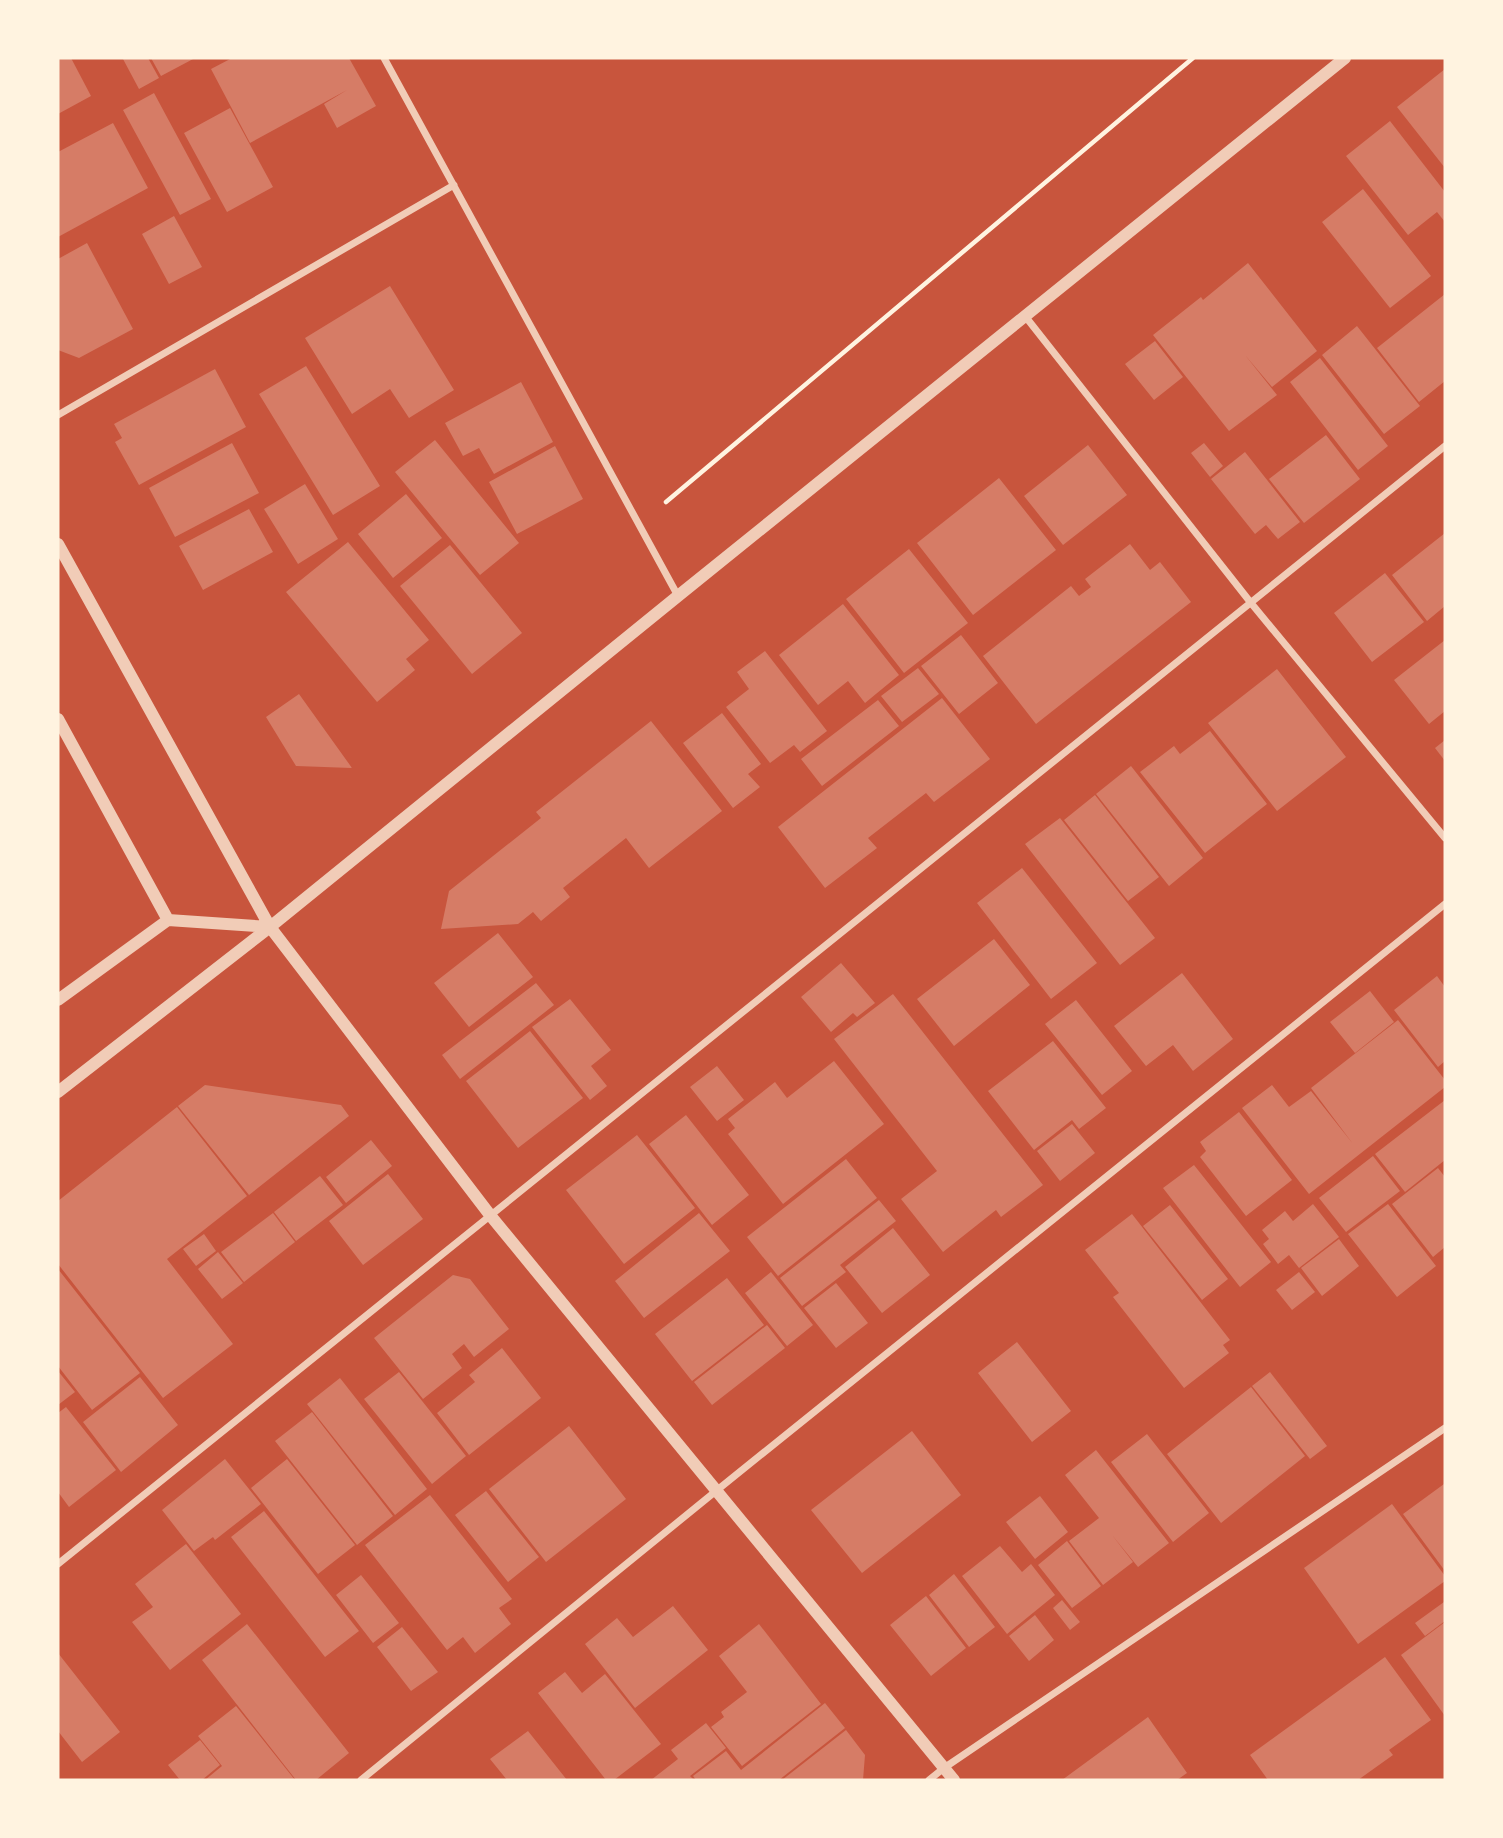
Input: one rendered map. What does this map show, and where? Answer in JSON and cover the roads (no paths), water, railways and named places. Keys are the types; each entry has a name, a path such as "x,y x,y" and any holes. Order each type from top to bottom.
{"street":[{"path":"384,58 678,596"},
{"path":"58,1092 270,927 1345,58"},
{"path":"58,415 454,185"},
{"path":"1025,316 1251,603 1445,838"},
{"path":"58,1564 1445,446"},
{"path":"58,544 270,927 490,1215 954,1780"},
{"path":"58,719 168,920"},
{"path":"361,1780 1445,904"},
{"path":"58,1000 168,920 270,927"},
{"path":"929,1780 1445,1428"}]}
